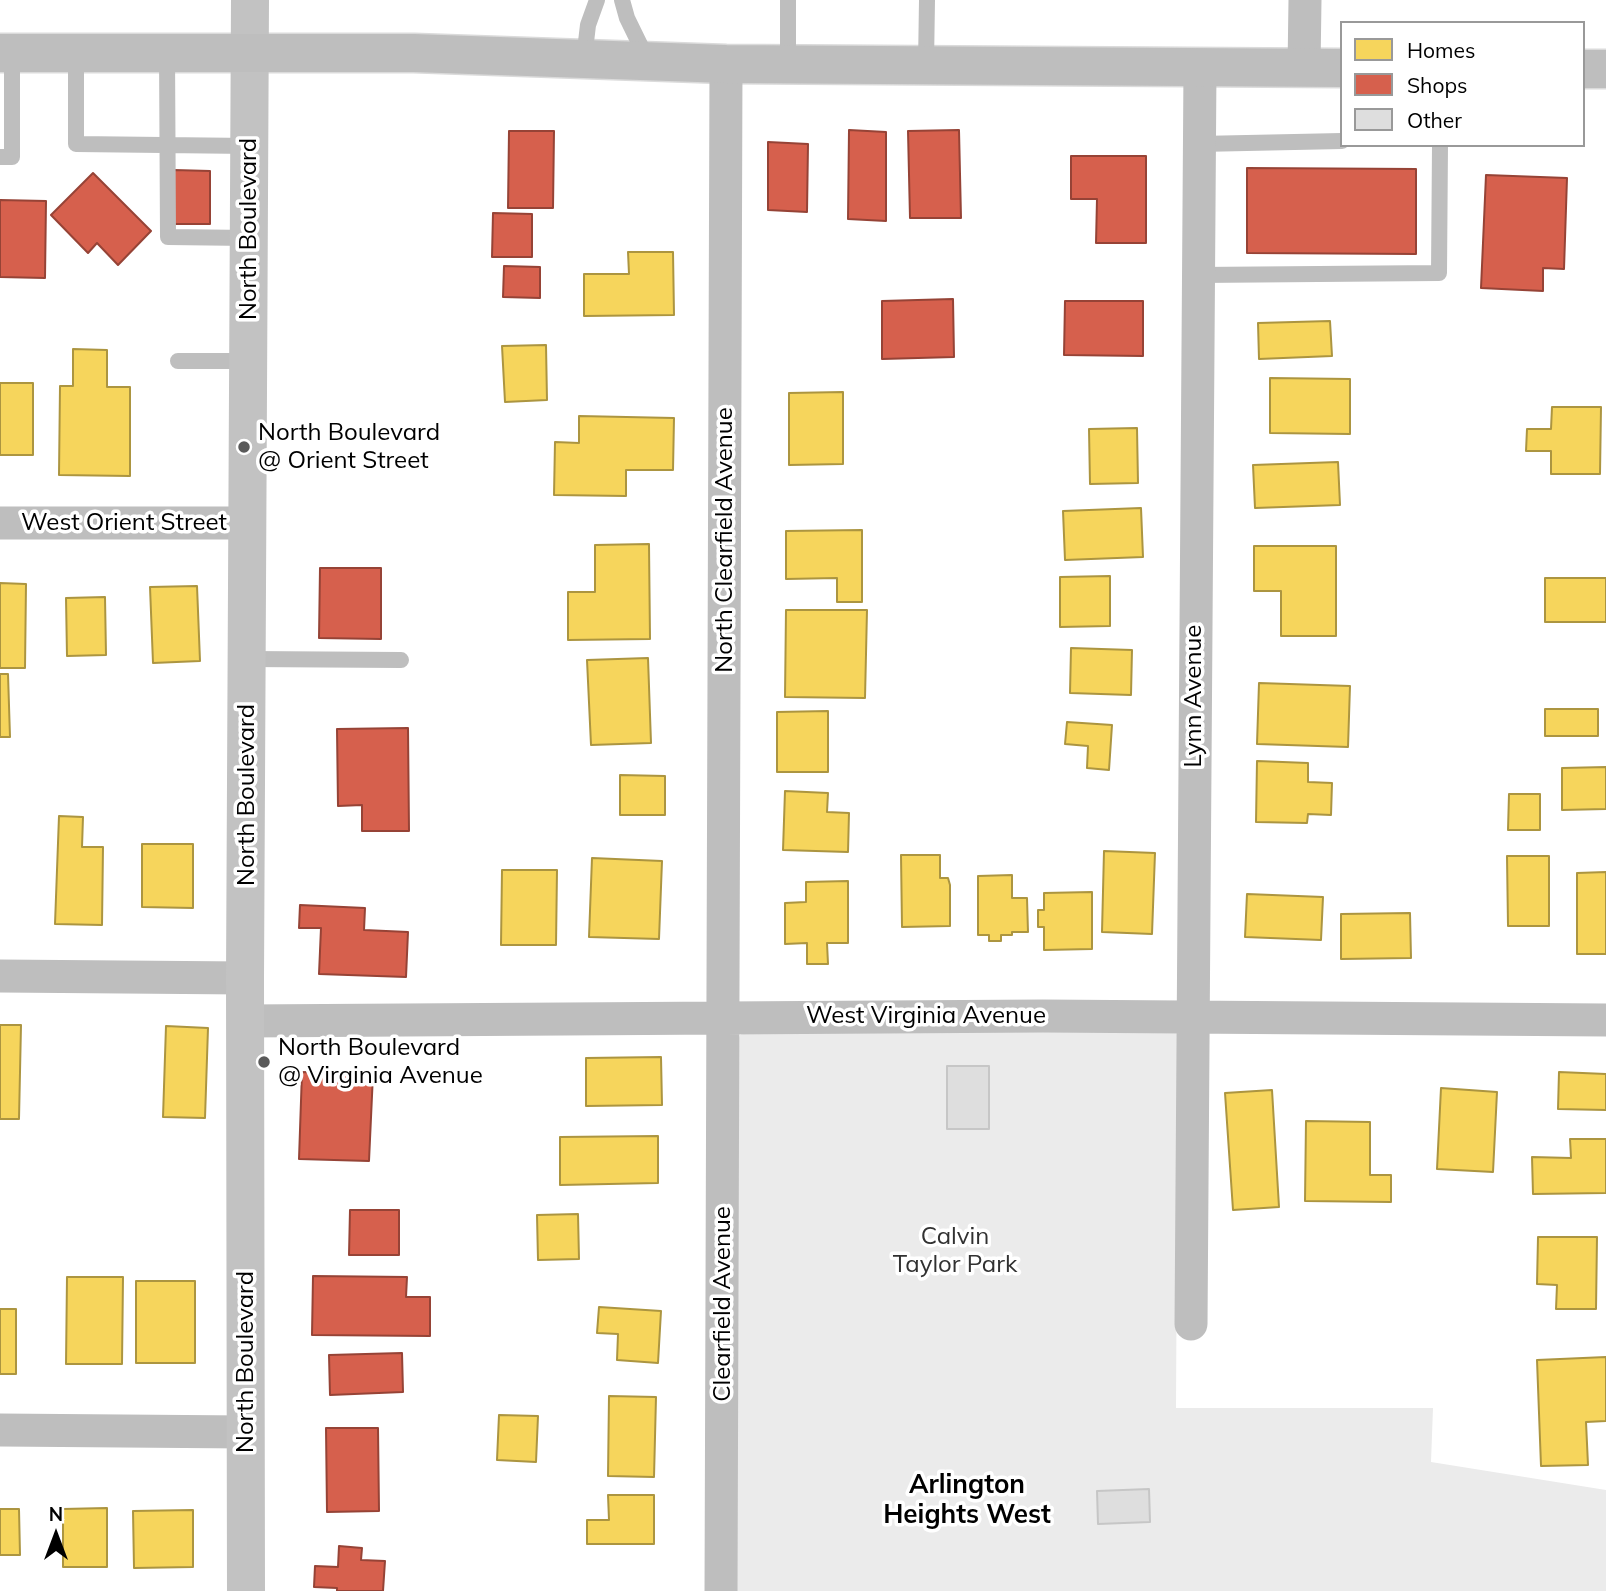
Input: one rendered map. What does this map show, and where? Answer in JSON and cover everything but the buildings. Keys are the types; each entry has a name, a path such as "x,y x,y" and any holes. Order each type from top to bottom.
{"main road":[{"path":"6,53 414,53 726,64 1340,68"},
{"path":"1585,69 1606,69"}],"street":[{"name":"North Boulevard","path":"246,1591 245,978 250,0"},
{"path":"1304,68 1305,0"},
{"name":"North Clearfield Avenue","path":"724,1017 726,64"},
{"name":"Lynn Avenue","path":"1191,1324 1191,1016 1200,68"},
{"name":"West Orient Street","path":"0,523 247,523"},
{"path":"0,976 245,978"},
{"name":"West Virginia Avenue","path":"245,1021 1191,1016 1606,1020"},
{"name":"Clearfield Avenue","path":"721,1591 724,1017"},
{"path":"0,1430 246,1432"}],"lane":[{"path":"584,59 588,25 597,0"},
{"path":"622,0 627,18 649,61"},
{"path":"788,0 788,64"},
{"path":"926,65 927,0"},
{"path":"167,52 168,237 249,238"},
{"path":"0,157 12,158 6,53"},
{"path":"76,53 76,144 250,146"},
{"path":"1199,144 1340,141"},
{"path":"1198,275 1439,273 1440,147"},
{"path":"178,361 248,362"},
{"path":"248,659 401,660"}],"green space":[{"name":"Calvin Taylor Park","path":"755,1027 1178,1028 1176,1408 1433,1408 1431,1462 1606,1490 1606,1591 735,1591 734,1050 740,1035"}],"place":[{"name":"North Boulevard @ Orient Street","path":"244,447"},
{"name":"North Boulevard @ Virginia Avenue","path":"264,1062"}],"district":[{"name":"Arlington Heights West","path":"967,1500"}]}
